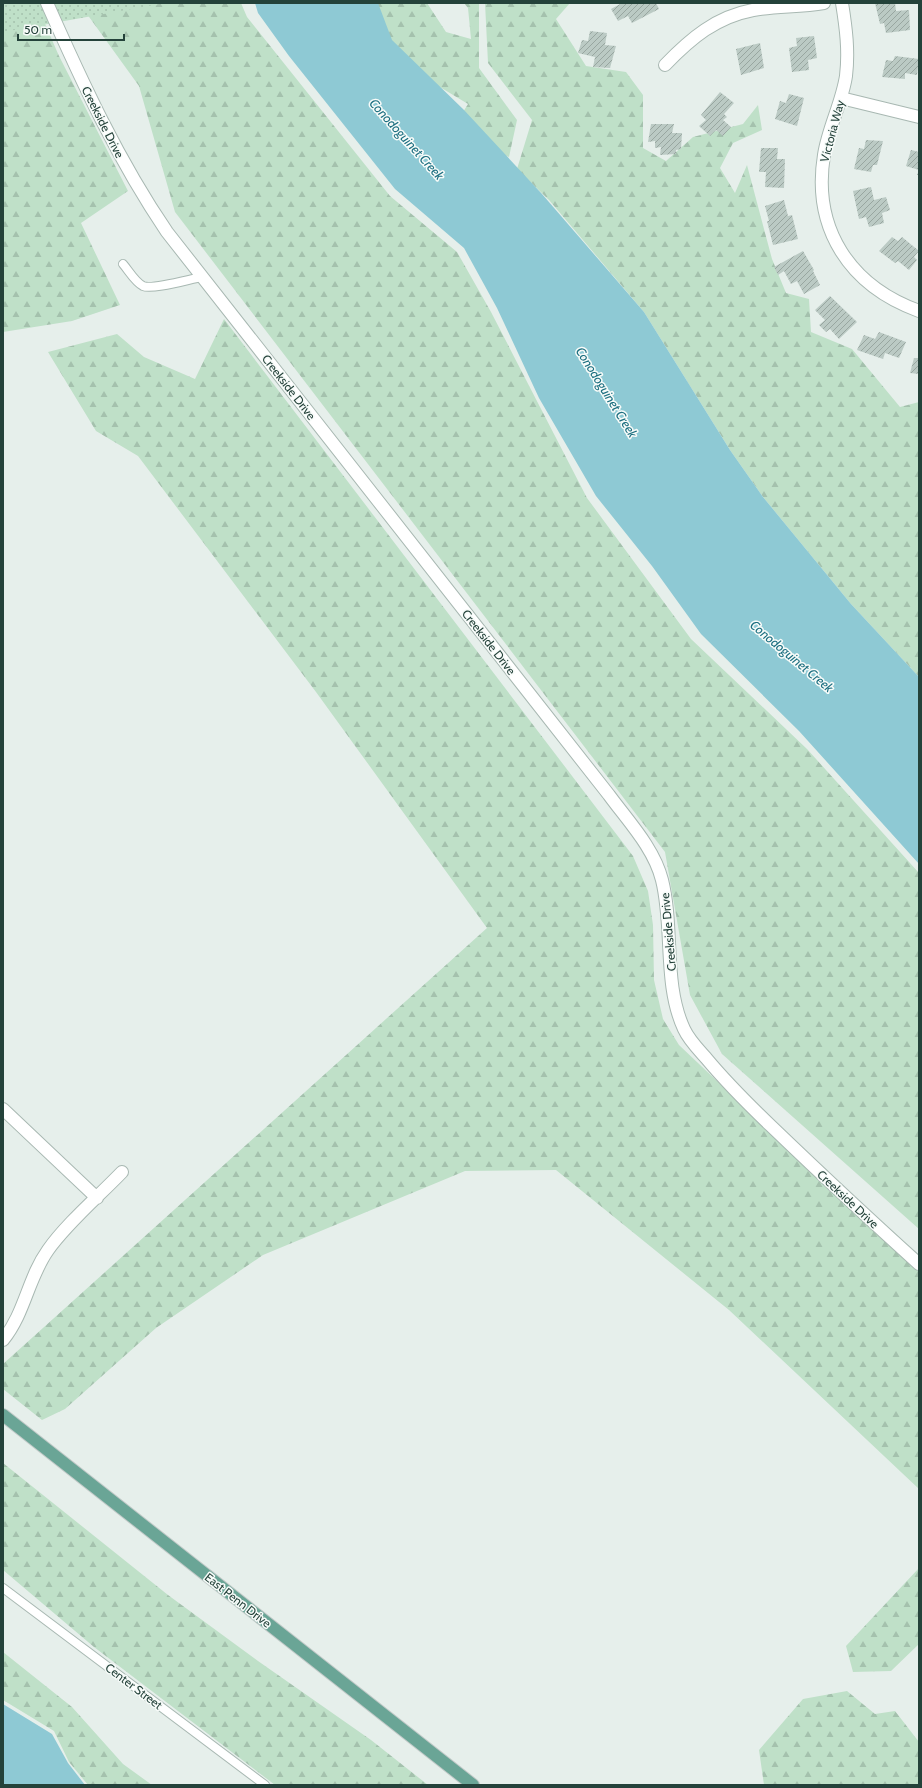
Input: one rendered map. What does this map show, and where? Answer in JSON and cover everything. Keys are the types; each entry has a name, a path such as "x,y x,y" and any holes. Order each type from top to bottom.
{"main road":[{"name":"East Penn Drive","path":"3,1415 473,1785"}],"street":[{"name":"Creekside Drive","path":"47,3 92,101 126,167 159,219 202,277 595,777 646,846 662,878 669,924 673,987 678,1015 692,1042 723,1079 745,1101 869,1219 919,1264"},
{"path":"665,65 697,34 730,16 753,10 824,3"},
{"name":"Victoria Way","path":"842,3 848,40 848,56 841,98 828,138 822,172 821,194 827,222 834,239 856,272 885,296 919,311"},
{"path":"841,98 919,118"},
{"path":"3,1109 97,1198"},
{"path":"3,1340 21,1311 38,1266 47,1250 122,1172"}],"lane":[{"path":"124,264 138,283 152,288 202,277"},
{"name":"Center Street","path":"3,1588 265,1785"}],"green space":[{"path":"3,3 36,3 59,56 128,191 81,223 120,305 72,321 3,332"},
{"path":"3,3 165,3 3,32"},
{"path":"79,3 241,3 247,17 390,196 457,252 491,312 587,498 691,639 807,749 919,873 919,1229 722,1054 690,995 665,852 175,212 139,86"},
{"path":"373,3 427,3 446,32 471,39 468,8 464,3 479,3 479,68 517,120 509,157 492,150 460,117 468,104 420,75 390,44"},
{"path":"485,3 570,3 556,19 586,66 626,72 643,95 643,148 666,161 693,137 743,124 758,105 762,130 733,143 720,168 735,193 747,165 772,259 786,293 809,299 811,332 852,349 900,407 919,402 919,677 851,604 763,497 730,450 644,312 549,200 517,169 532,120 488,63"},
{"path":"224,319 633,856 648,891 653,925 654,980 663,1019 679,1045 919,1272 919,1489 729,1310 556,1170 465,1171 263,1255 156,1328 65,1409 42,1420 3,1389 3,1364 487,928 316,692 138,456 96,431 48,352 117,334 144,357 195,379"},
{"path":"3,1463 168,1595 258,1661 371,1740 428,1785 275,1785 94,1647 3,1570"},
{"path":"919,1568 919,1644 891,1671 853,1672 846,1646"},
{"path":"3,1652 72,1707 123,1764 152,1785 88,1785 69,1762 54,1731 3,1700"},
{"path":"847,1691 875,1714 895,1711 919,1742 919,1785 764,1785 759,1750 803,1699"}],"water":[{"name":"Conodoguinet Creek","path":"255,3 378,3 392,40 464,110 542,194 644,312 730,450 763,497 851,604 919,677 919,864 799,731 701,634 652,566 596,496 539,398 497,308 464,248 395,189 289,56 258,13"},
{"path":"3,1704 52,1734 68,1763 85,1785 3,1785"}],"building":[{"path":"622,3 656,3 659,9 632,23 628,16 618,21 611,9"},
{"path":"875,3 895,3 896,11 909,10 910,30 886,33 884,23 880,24"},
{"path":"590,31 607,33 605,45 616,46 610,68 593,67 595,57 578,53 582,40 588,41"},
{"path":"814,36 817,58 808,60 809,70 792,72 789,48 797,46 796,38"},
{"path":"760,43 764,68 741,75 736,49"},
{"path":"895,56 919,59 917,75 905,73 905,79 882,77 886,60 893,61"},
{"path":"720,92 734,103 724,114 727,117 723,120 731,127 723,136 716,130 710,136 699,126 706,120 701,115"},
{"path":"789,94 804,98 797,126 775,119 780,101 786,103"},
{"path":"651,124 674,124 672,133 682,133 681,149 676,150 676,154 660,155 661,147 655,148 655,141 648,142"},
{"path":"866,140 883,141 877,165 873,165 871,172 854,169 859,148 864,149"},
{"path":"761,148 778,148 777,159 785,159 784,188 765,187 766,172 759,172"},
{"path":"911,150 919,152 919,170 906,166"},
{"path":"871,187 874,200 886,197 890,210 882,213 884,223 869,227 866,217 859,219 853,191"},
{"path":"784,200 788,216 792,215 798,239 773,245 765,206"},
{"path":"892,237 898,241 902,237 919,251 914,257 917,260 909,270 898,261 895,263 879,251"},
{"path":"803,251 814,270 813,271 820,285 804,294 797,281 791,284 784,271 778,275 774,267"},
{"path":"830,296 857,322 839,339 830,329 826,332 819,325 825,320 815,310"},
{"path":"879,332 906,342 899,358 885,353 883,359 857,350 864,335 875,339"},
{"path":"914,358 919,358 919,374 910,373"}]}
